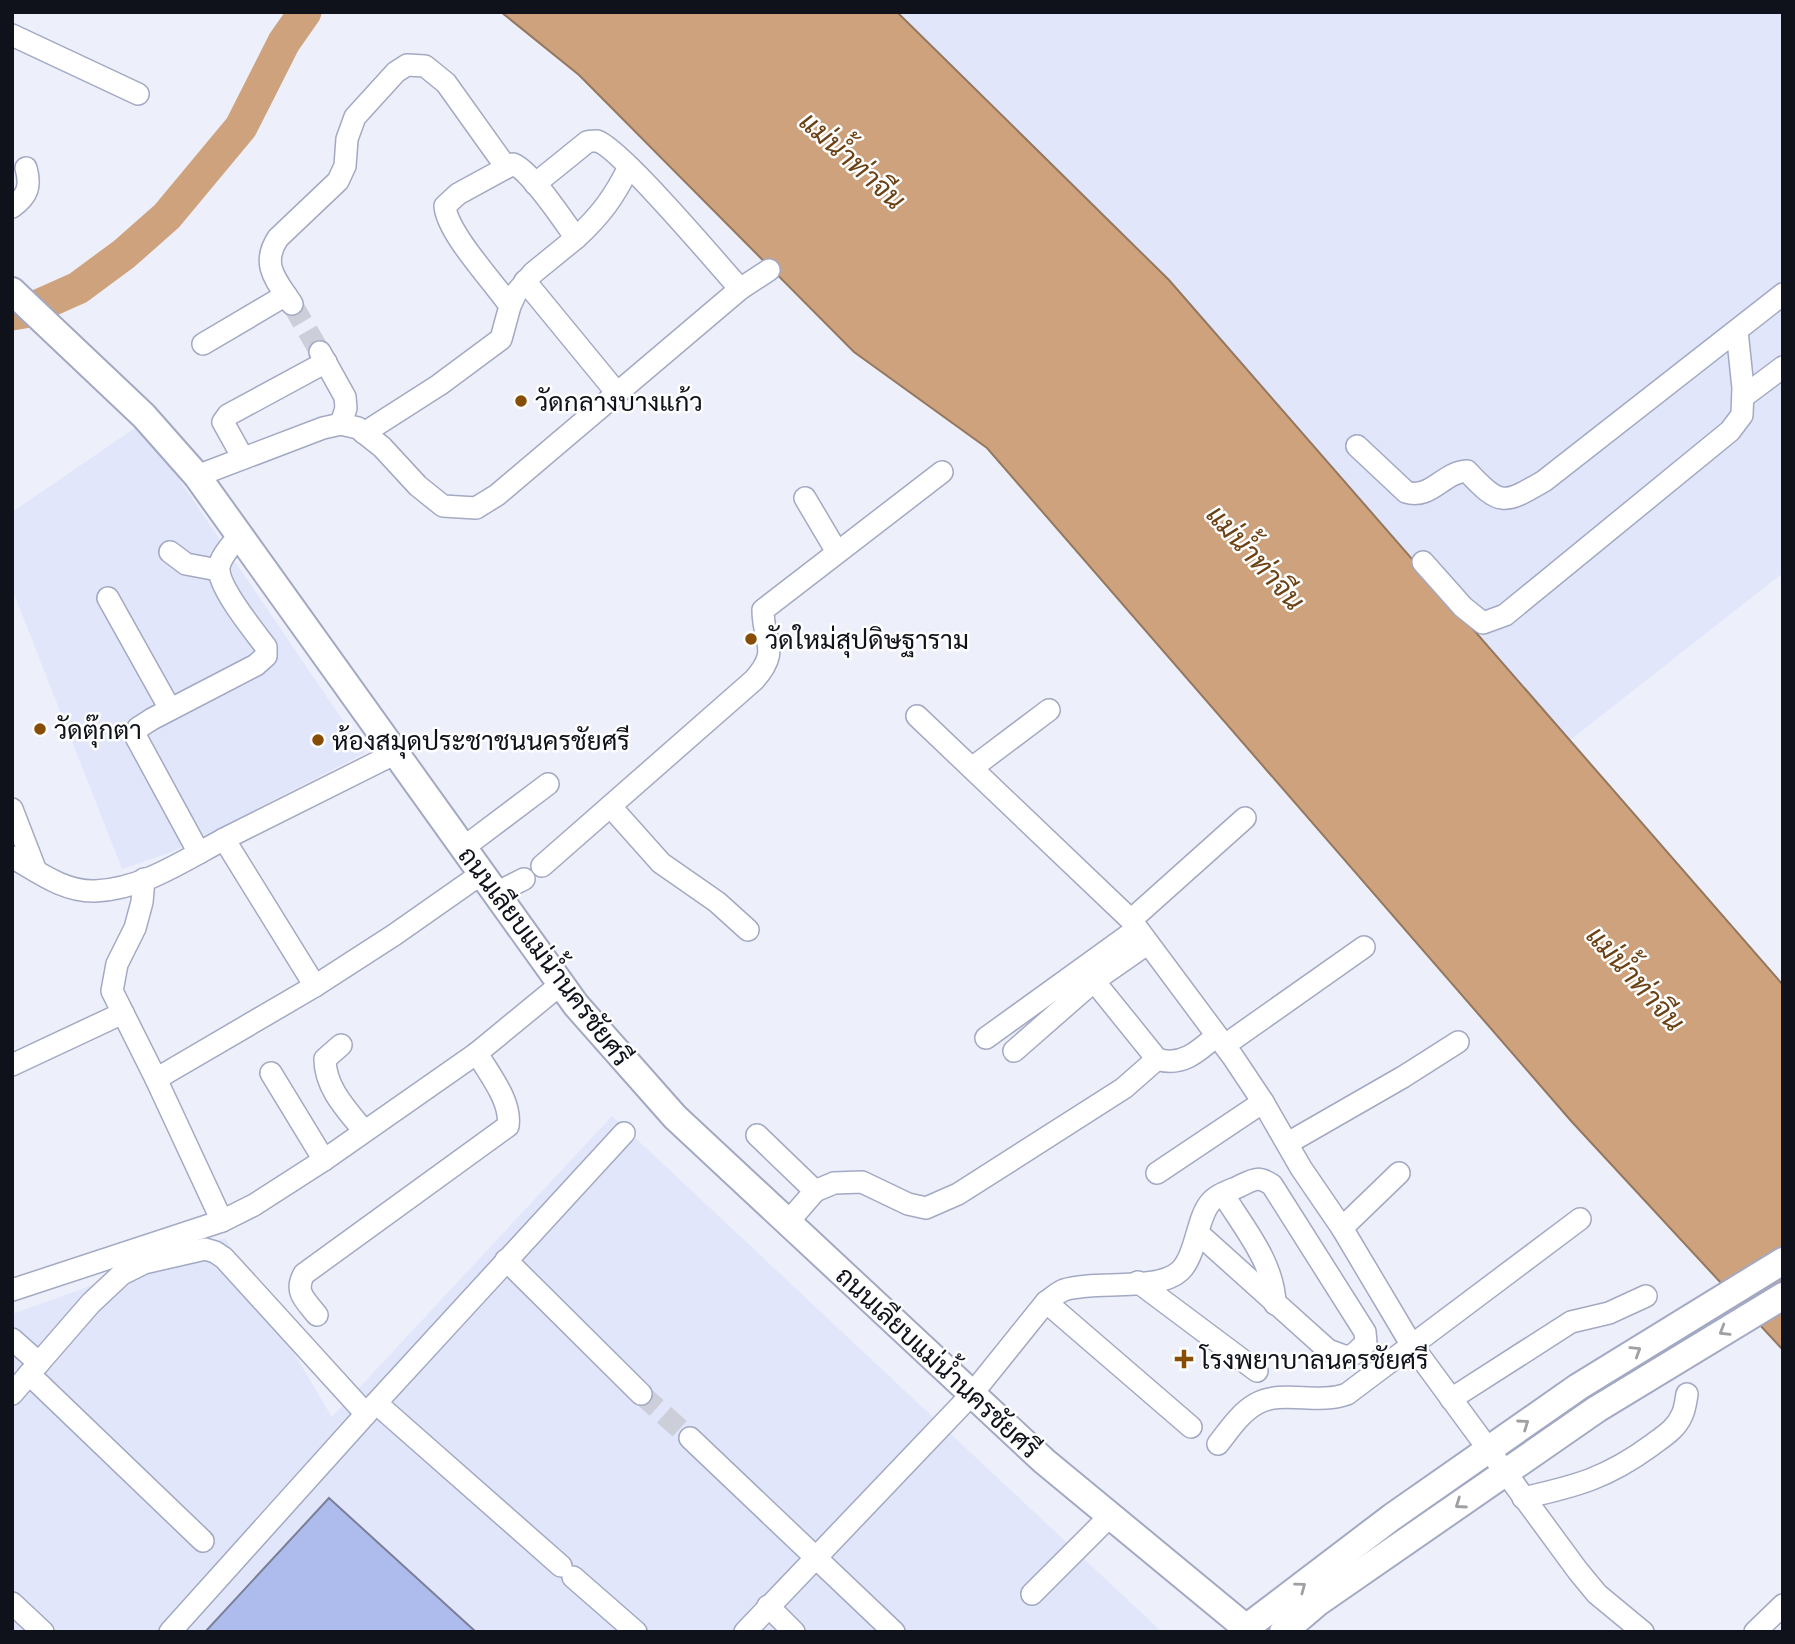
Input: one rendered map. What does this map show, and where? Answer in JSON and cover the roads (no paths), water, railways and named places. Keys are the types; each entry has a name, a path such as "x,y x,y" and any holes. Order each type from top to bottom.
{"main road":[{"name":"ถนนเลียบแม่น้ำนครชัยศรี","path":"12,291 144,416 197,476 576,1005 624,1063 675,1117 1044,1461 1247,1630"},
{"path":"1247,1630 1392,1517 1578,1387 1783,1261"},
{"path":"1283,1632 1317,1603 1597,1409 1783,1296"}],"street":[{"path":"12,35 138,94"},
{"path":"203,344 289,300 271,270 268,258 272,247 278,238 338,181 345,166 347,139 355,117 396,72 408,65 425,66 446,83 506,167"},
{"path":"535,184 587,142 597,141 606,145 740,289"},
{"path":"510,306 458,236 446,214 445,206 458,194 513,163 535,184 576,238"},
{"path":"365,433 439,385 501,339 510,306 525,281 602,213 613,199 629,167"},
{"path":"12,207 26,194 30,183 26,168"},
{"path":"197,476 323,428 341,424 358,428 365,433 382,447 418,486 443,506 476,508 497,495 740,289 769,270"},
{"path":"525,281 617,393"},
{"path":"1357,446 1406,492 1414,494 1429,491 1456,472 1466,471 1487,493 1507,499 1519,496 1544,481 1783,295"},
{"path":"1423,562 1463,607 1483,623 1505,615 1730,431 1742,415 1737,331"},
{"path":"243,458 223,422 228,415 323,357 345,397 346,408 341,424"},
{"path":"1742,397 1783,367"},
{"path":"542,866 754,680 766,666 770,645 763,622 763,610 942,472"},
{"path":"806,498 837,552"},
{"path":"199,853 136,737 138,728 256,665 266,656 265,648 223,585 219,570 221,561 240,534"},
{"path":"170,552 186,564 219,570"},
{"path":"108,598 170,709"},
{"path":"972,768 1049,710"},
{"path":"917,716 1138,931 1263,1102 1411,1344 1618,1625 1643,1632"},
{"path":"12,857 63,886 94,891 125,886 172,868 396,753"},
{"path":"463,848 548,784"},
{"path":"611,807 661,863 717,902 748,930"},
{"path":"12,809 36,871"},
{"path":"1014,1051 1094,981 1245,818"},
{"path":"224,839 315,986"},
{"path":"144,879 142,902 135,928 117,964 112,992 222,1221"},
{"path":"156,1079 315,986 394,935 488,884 524,879"},
{"path":"986,1038 1138,931"},
{"path":"1094,981 1157,1059 1169,1063 1196,1054 1220,1041 1364,947"},
{"path":"12,1290 222,1221 254,1205 324,1160 477,1053 561,984"},
{"path":"12,1065 123,1013"},
{"path":"1288,1143 1458,1042"},
{"path":"341,1045 325,1059 325,1072 338,1099 365,1131"},
{"path":"317,1315 300,1292 298,1284 304,1273 508,1126 507,1107 477,1053"},
{"path":"788,1222 815,1191 834,1183 862,1182 908,1204 926,1208 958,1194 1124,1088 1157,1059"},
{"path":"271,1073 324,1160"},
{"path":"1157,1173 1263,1102"},
{"path":"170,1632 624,1133"},
{"path":"757,1135 815,1191"},
{"path":"1342,1228 1399,1173"},
{"path":"745,1632 972,1394 1046,1303 1061,1291 1079,1287 1162,1282 1181,1270 1199,1234 1205,1210 1212,1200 1253,1180 1263,1179 1272,1185 1365,1332 1366,1343 1354,1354 1347,1357 1338,1356 1315,1340 1199,1234"},
{"path":"1223,1194 1270,1272 1275,1287 1275,1304"},
{"path":"1218,1444 1247,1410 1258,1402 1272,1398 1319,1400 1347,1394 1580,1219"},
{"path":"12,1394 91,1303 122,1274 144,1264 205,1249 215,1252 224,1258 371,1408 636,1632"},
{"path":"506,1260 641,1394"},
{"path":"1138,1282 1257,1371"},
{"path":"1451,1399 1571,1322 1609,1312 1646,1296"},
{"path":"1046,1303 1191,1427"},
{"path":"12,1339 34,1368 203,1541"},
{"path":"1523,1498 1569,1488 1601,1477 1635,1458 1672,1430 1683,1414 1687,1394"},
{"path":"690,1438 894,1632"},
{"path":"1032,1594 1110,1516"},
{"path":"12,1603 43,1632"},
{"path":"1755,1632 1783,1605"},
{"path":"768,1606 794,1632"}],"water":[{"name":"แม่น้ำท่าจีน","path":"501,12 897,12 1169,280 1783,985 1783,1350 1572,1122 987,448 854,352 579,75"}],"waterway":[{"path":"12,314 24,312 78,288 124,254 167,216 241,127 284,42 305,12"}],"tunnel":[{"path":"292,304 320,352"},
{"path":"641,1394 690,1438"}],"place":[{"name":"วัดกลางบางแก้ว","path":"521,401"},
{"name":"วัดใหม่สุปดิษฐาราม","path":"751,639"},
{"name":"วัดตุ๊กตา","path":"40,729"},
{"name":"ห้องสมุดประชาชนนครชัยศรี","path":"318,740"},
{"name":"โรงพยาบาลนครชัยศรี","path":"1184,1359"}]}
